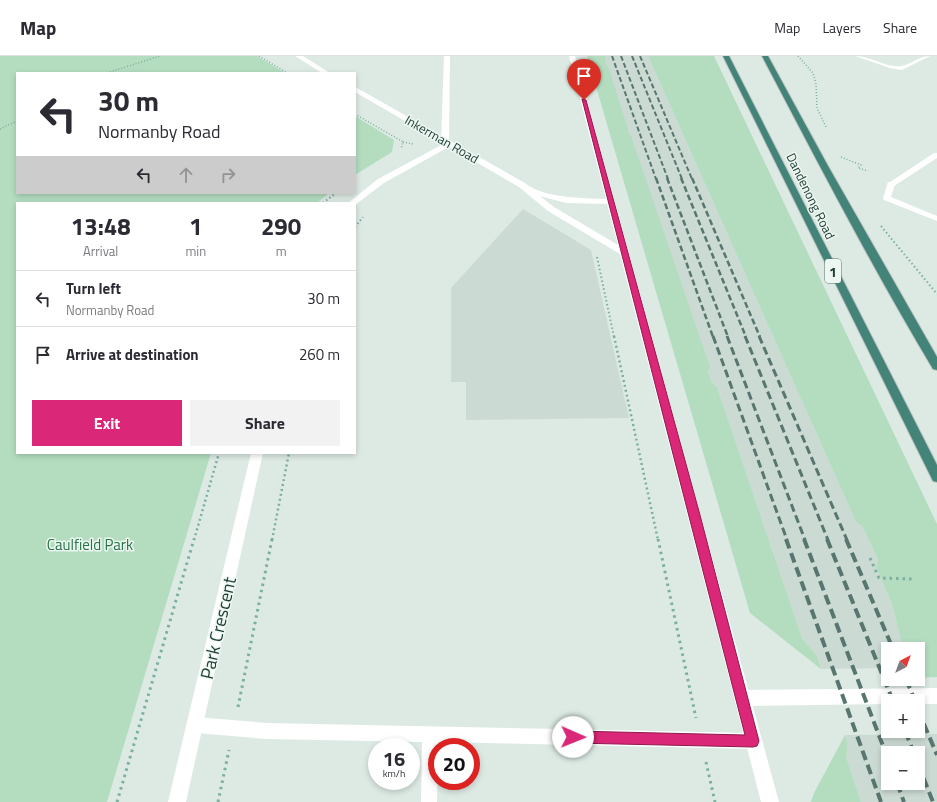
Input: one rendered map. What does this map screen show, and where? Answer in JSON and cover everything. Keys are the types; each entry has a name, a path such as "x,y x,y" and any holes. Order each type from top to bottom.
{"highway":[{"name":"Dandenong Road","path":"726,56 937,477"},
{"name":"Dandenong Road","path":"765,56 824,166 937,366"}],"street":[{"path":"298,56 325,72"},
{"path":"572,56 770,802"},
{"name":"Inkerman Road","path":"356,90 529,190 551,209 623,252"},
{"path":"353,202 381,181 447,142"},
{"path":"891,184 937,155"},
{"name":"Inkerman Road","path":"529,190 566,200 611,202"},
{"name":"Park Crescent","path":"177,802 196,725 257,454"},
{"path":"742,698 937,696"}],"lane":[{"path":"447,56 447,142"},
{"path":"858,56 892,67 902,68 927,56"},
{"path":"891,184 887,198 937,219"},
{"path":"196,725 267,731 753,741"},
{"path":"429,802 430,734"}],"path":[{"path":"110,72 160,56"},
{"path":"259,56 285,72"},
{"path":"798,56 813,73 816,84 817,108 828,132"},
{"path":"356,115 403,142 403,145 398,153"},
{"path":"0,129 16,121"},
{"path":"838,151 844,163"},
{"path":"841,157 861,165 858,168 868,171"},
{"path":"324,202 335,194"},
{"path":"880,224 937,294"},
{"path":"590,232 598,258 715,802"},
{"path":"118,802 219,454"},
{"path":"218,802 289,454"},
{"path":"870,558 879,578 912,579"}],"shaded area":[{"path":"605,56 648,56 856,522 862,526 878,559 876,567 892,604 901,642 881,642 881,668 821,669 817,656 802,638 717,387 711,381 626,130 605,63"},
{"path":"523,209 591,250 629,418 466,420 466,382 451,382 451,288"},
{"path":"925,734 937,734 937,802 861,802 846,757 848,747 845,735 881,735 881,738 925,738"}],"green space":[{"name":"Caulfield Park","path":"0,56 257,56 283,72 16,72 16,194 328,194 318,202 16,202 16,454 211,454 107,802 0,802"},
{"path":"587,56 605,56 605,63 608,66 628,129 627,131 631,136 710,367 708,371 711,381 717,387 802,638 817,656 821,669 750,613"},
{"path":"648,56 714,56 937,524 937,677 925,678 925,642 901,642 892,604 876,567 878,559 862,526 856,522"},
{"path":"356,117 394,140 392,152 356,174"},
{"path":"845,735 848,747 846,757 861,802 811,802 814,793"}],"railway":[{"path":"612,56 656,179"},
{"path":"621,56 668,179"},
{"path":"632,56 682,179"},
{"path":"640,56 692,179"},
{"path":"656,178 713,337"},
{"path":"667,178 728,337"},
{"path":"681,178 746,337"},
{"path":"692,178 760,337"},
{"path":"713,336 787,540"},
{"path":"727,336 805,540"},
{"path":"745,336 828,540"},
{"path":"759,336 847,540"},
{"path":"786,539 881,802"},
{"path":"804,539 883,746"},
{"path":"827,539 890,694"},
{"path":"846,539 890,642"},
{"path":"909,686 912,694"},
{"path":"925,727 937,755"},
{"path":"908,738 911,746"},
{"path":"925,782 933,802"},
{"path":"900,790 904,802"}],"route":[{"path":"573,737 753,741 584,100"}]}
